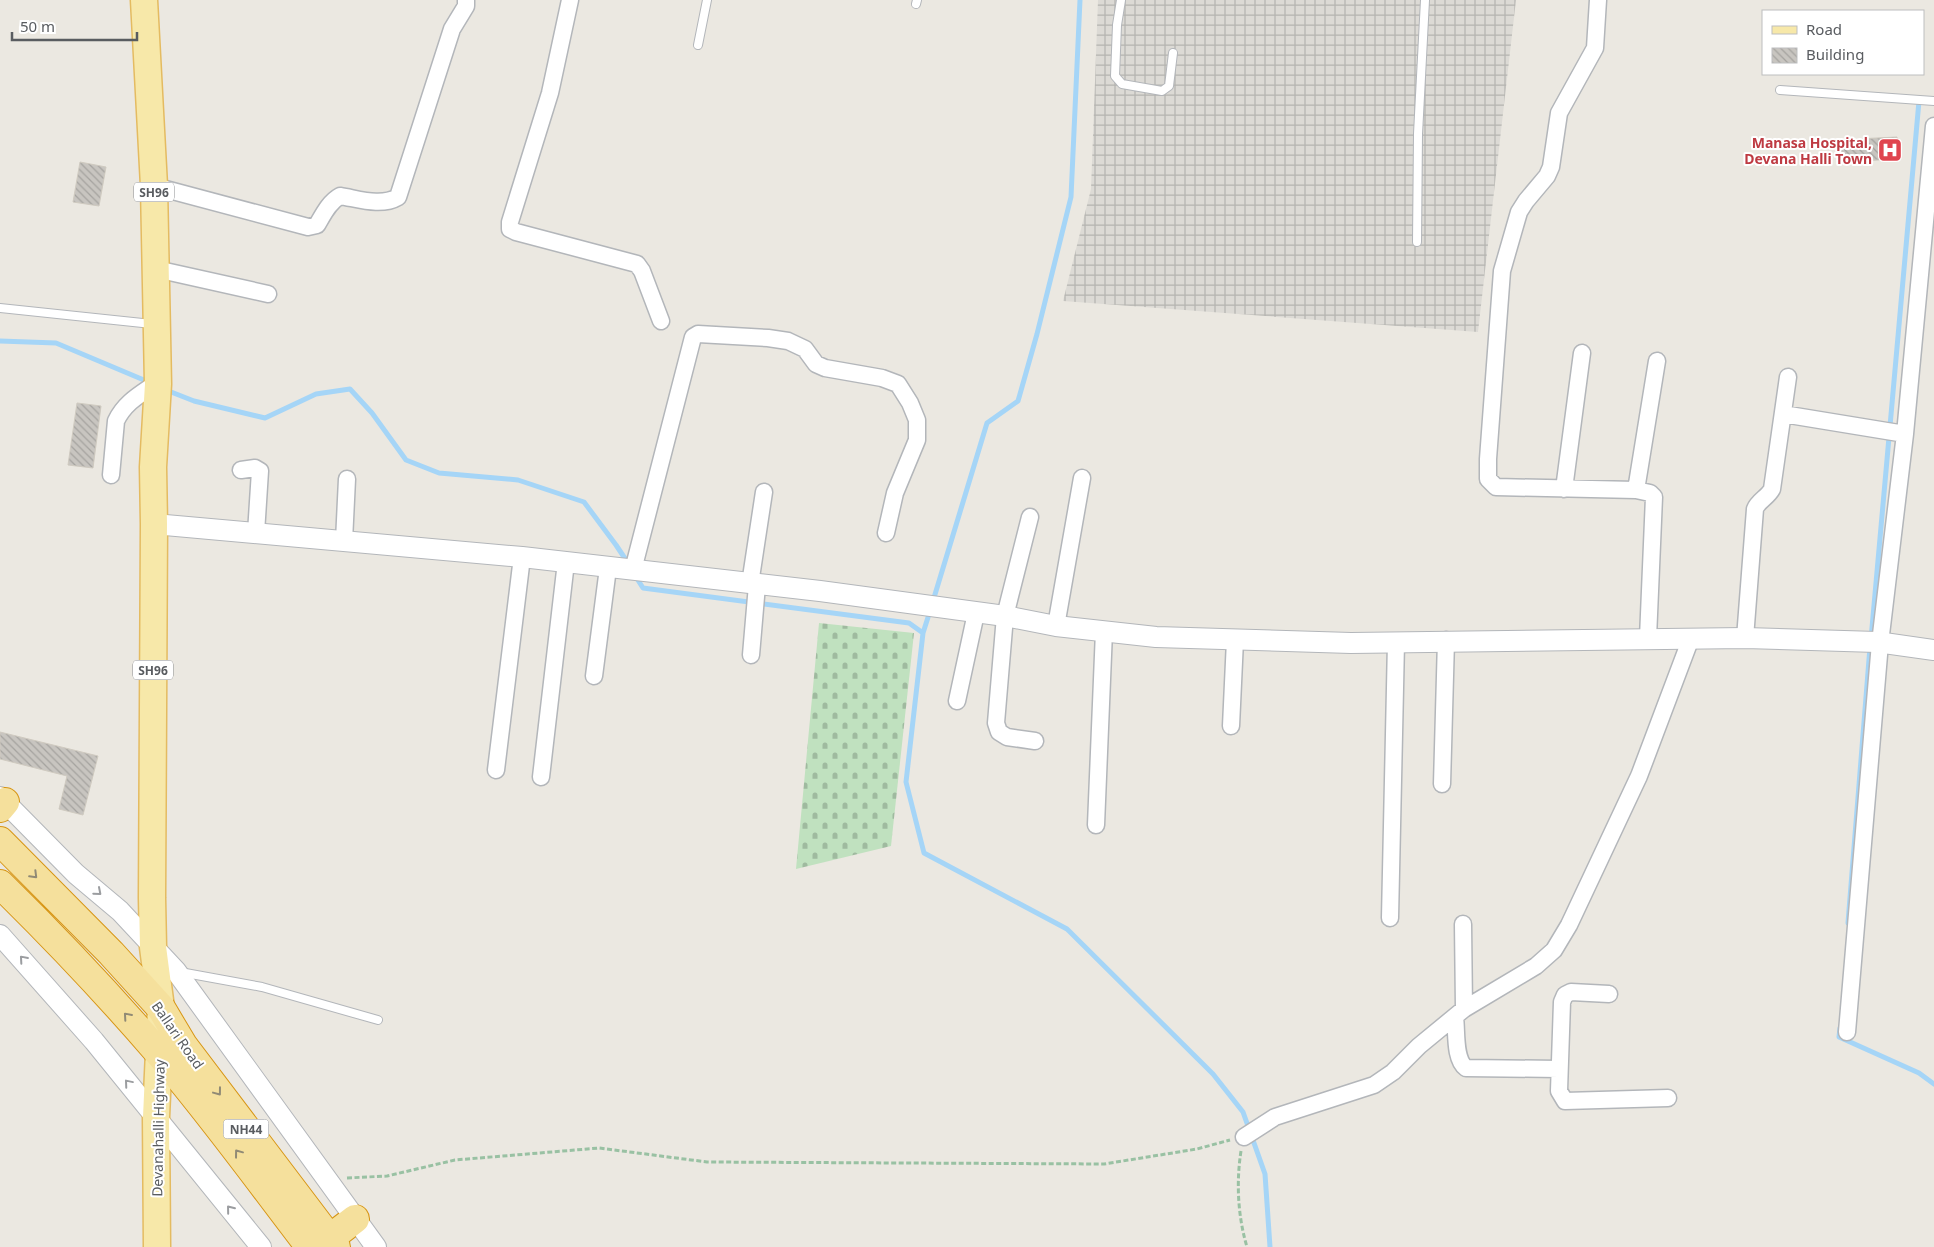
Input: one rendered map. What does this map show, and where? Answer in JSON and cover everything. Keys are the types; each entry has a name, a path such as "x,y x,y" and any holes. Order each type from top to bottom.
{"highway":[{"name":"Ballari Road","path":"0,841 111,953 161,1008 182,1045 325,1244"},
{"name":"Ballari Road","path":"0,884 93,978 159,1053 214,1121 325,1244"},
{"path":"325,1244 355,1219"}],"main road":[{"name":"SH96","path":"144,0 154,186 157,325 158,386 153,467 153,946 161,1008"},
{"name":"Devanahalli Highway","path":"157,1247 156,1117 161,1008"}],"street":[{"path":"154,186 308,227 317,225 328,206 335,198 340,196 382,202 389,202 398,197 452,29 466,6 466,0"},
{"path":"570,0 550,93 510,222 510,229 637,264 642,271 661,321"},
{"path":"1598,0 1595,48 1559,113 1551,166 1547,176 1519,212 1502,271 1488,479 1496,487 1636,490 1650,493 1654,497 1648,638"},
{"path":"1847,1032 1871,770 1874,642 1905,434 1934,126"},
{"path":"156,269 268,294"},
{"path":"594,676 622,569 693,338 698,334 788,341 805,349 816,364 820,366 882,378 898,384 910,403 917,420 917,440 895,493 886,533"},
{"path":"1564,489 1582,353"},
{"path":"1636,490 1658,362"},
{"path":"1745,638 1755,509 1770,494 1772,489 1788,377"},
{"path":"111,475 116,420 128,402 158,386"},
{"path":"1783,414 1905,434"},
{"path":"241,470 255,468 260,471 256,533"},
{"path":"1056,626 1082,478"},
{"path":"344,541 347,479"},
{"path":"751,656 754,584 764,492"},
{"path":"1030,517 1005,616 996,723 999,732 1007,737 1035,740"},
{"path":"154,524 566,562 820,591 1005,616 1056,626 1156,638 1396,642 1745,638 1874,642 1934,650"},
{"path":"496,770 522,557"},
{"path":"540,777 566,562"},
{"path":"957,701 976,613"},
{"path":"1096,825 1104,632"},
{"path":"1244,1137 1275,1116 1374,1085 1393,1072 1419,1046 1460,1013 1536,966 1554,950 1569,925 1639,776 1691,638"},
{"path":"1231,726 1235,640"},
{"path":"1442,784 1446,640"},
{"path":"1390,918 1396,642"},
{"path":"2,802 76,874 120,911 176,971 376,1247"},
{"path":"1463,924 1459,1058 1462,1065 1466,1068 1559,1069"},
{"path":"0,935 94,1041 261,1247"},
{"path":"1609,994 1571,992 1565,996 1562,1002 1559,1091 1565,1101 1668,1098"}],"lane":[{"path":"698,45 708,0"},
{"path":"1122,0 1117,25 1115,76 1118,80 1122,84 1162,91 1170,86 1173,53"},
{"path":"1417,242 1418,134 1425,0"},
{"path":"1780,90 1934,101"},
{"path":"0,308 157,325"},
{"path":"176,971 262,987 378,1020"}],"path":[{"path":"328,1179 387,1176 455,1160 599,1148 707,1162 1104,1164 1197,1149 1244,1137 1238,1172 1242,1229 1247,1247"}],"shaded area":[{"path":"1098,0 1516,0 1478,332 1063,301 1091,189"}],"green space":[{"path":"819,623 914,633 891,846 796,869"}],"building":[{"path":"1897,137 1898,159 1838,162 1837,140"},
{"path":"80,162 106,167 99,206 73,202"},
{"path":"77,403 101,406 93,468 68,465"},
{"path":"0,732 98,756 83,815 59,809 67,776 0,759"}],"waterway":[{"path":"933,601 987,423 1018,401 1037,334 1071,197 1080,0"},
{"path":"1871,639 1919,101"},
{"path":"0,341 56,343 151,383"},
{"path":"166,390 194,401 265,418 316,394 350,389 372,413 406,460 439,473 518,480 584,502 628,563"},
{"path":"636,577 643,588 909,623 923,633 906,782 924,853 1067,929 1213,1074 1243,1112 1265,1174 1270,1247"},
{"path":"923,633 930,611"},
{"path":"1848,923 1870,647"},
{"path":"1840,1028 1839,1037 1919,1073 1934,1084"}],"place":[{"name":"Manasa Hospital, Devana Halli Town","path":"1890,150"}]}
